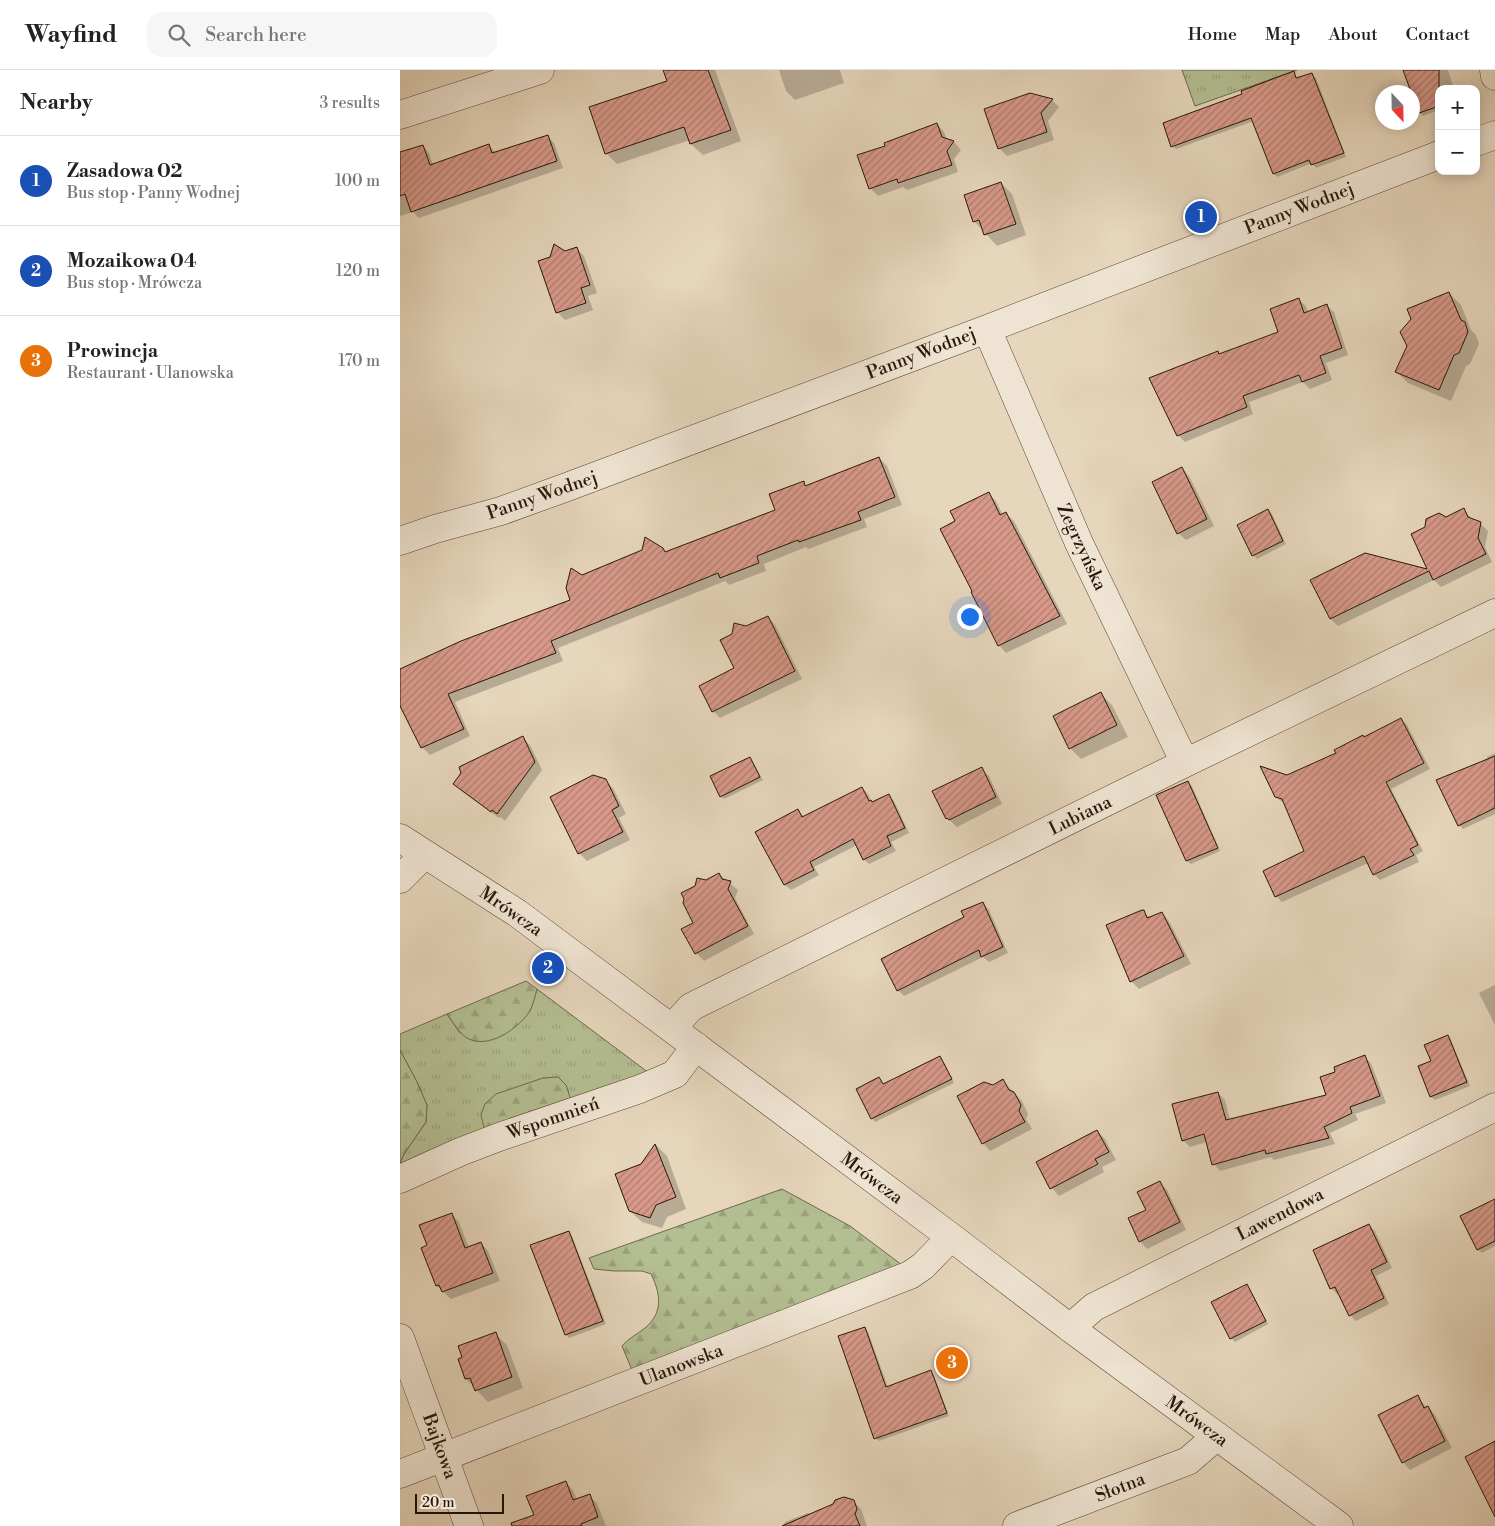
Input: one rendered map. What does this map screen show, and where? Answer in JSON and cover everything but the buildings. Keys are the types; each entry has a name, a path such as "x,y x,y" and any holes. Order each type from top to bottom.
{"street":[{"path":"400,115 540,70"},
{"path":"1494,70 1495,76"},
{"path":"1480,141 1495,135"},
{"name":"Panny Wodnej","path":"400,541 435,529 501,511 559,490 987,329 1435,157"},
{"name":"Zegrzyńska","path":"987,329 1079,543 1186,763"},
{"name":"Lubiana","path":"672,1028 691,1007 1186,763 1495,614"},
{"name":"Mrówcza","path":"400,838 517,913 1070,1328 1339,1526"},
{"path":"400,879 425,854"},
{"name":"Wspomnień","path":"400,1179 499,1137 640,1089 676,1074 696,1046"},
{"name":"Lawendowa","path":"1070,1328 1094,1307 1495,1107"},
{"name":"Ulanowska","path":"400,1474 896,1282 923,1266 951,1237"},
{"name":"Bajkowa","path":"400,1338 469,1526"},
{"name":"Słotna","path":"1017,1526 1188,1461 1217,1436"}],"green space":[{"path":"1182,70 1297,70 1195,106"},
{"path":"526,981 537,989 530,1011 525,1018 502,1036 484,1041 475,1041 467,1038 458,1030 447,1014"},
{"path":"537,989 649,1073 572,1103 543,1078 526,1085 486,1136 400,1169 400,1163 404,1154 426,1122 427,1105 400,1050 400,1034 447,1014 460,1033 530,1011"},
{"path":"400,1050 427,1105 426,1122 400,1163"},
{"path":"558,1077 566,1085 572,1103 486,1136 481,1115 485,1104 496,1094 543,1078"},
{"path":"782,1189 850,1226 902,1265 632,1370 622,1346 648,1325 657,1312 658,1298 655,1282 651,1274 642,1271 594,1269 589,1258"}],"place":[{"name":"Zasadowa 02","path":"1201,217"},
{"name":"Mozaikowa 04","path":"548,968"},
{"name":"Prowincja","path":"952,1363"}]}
